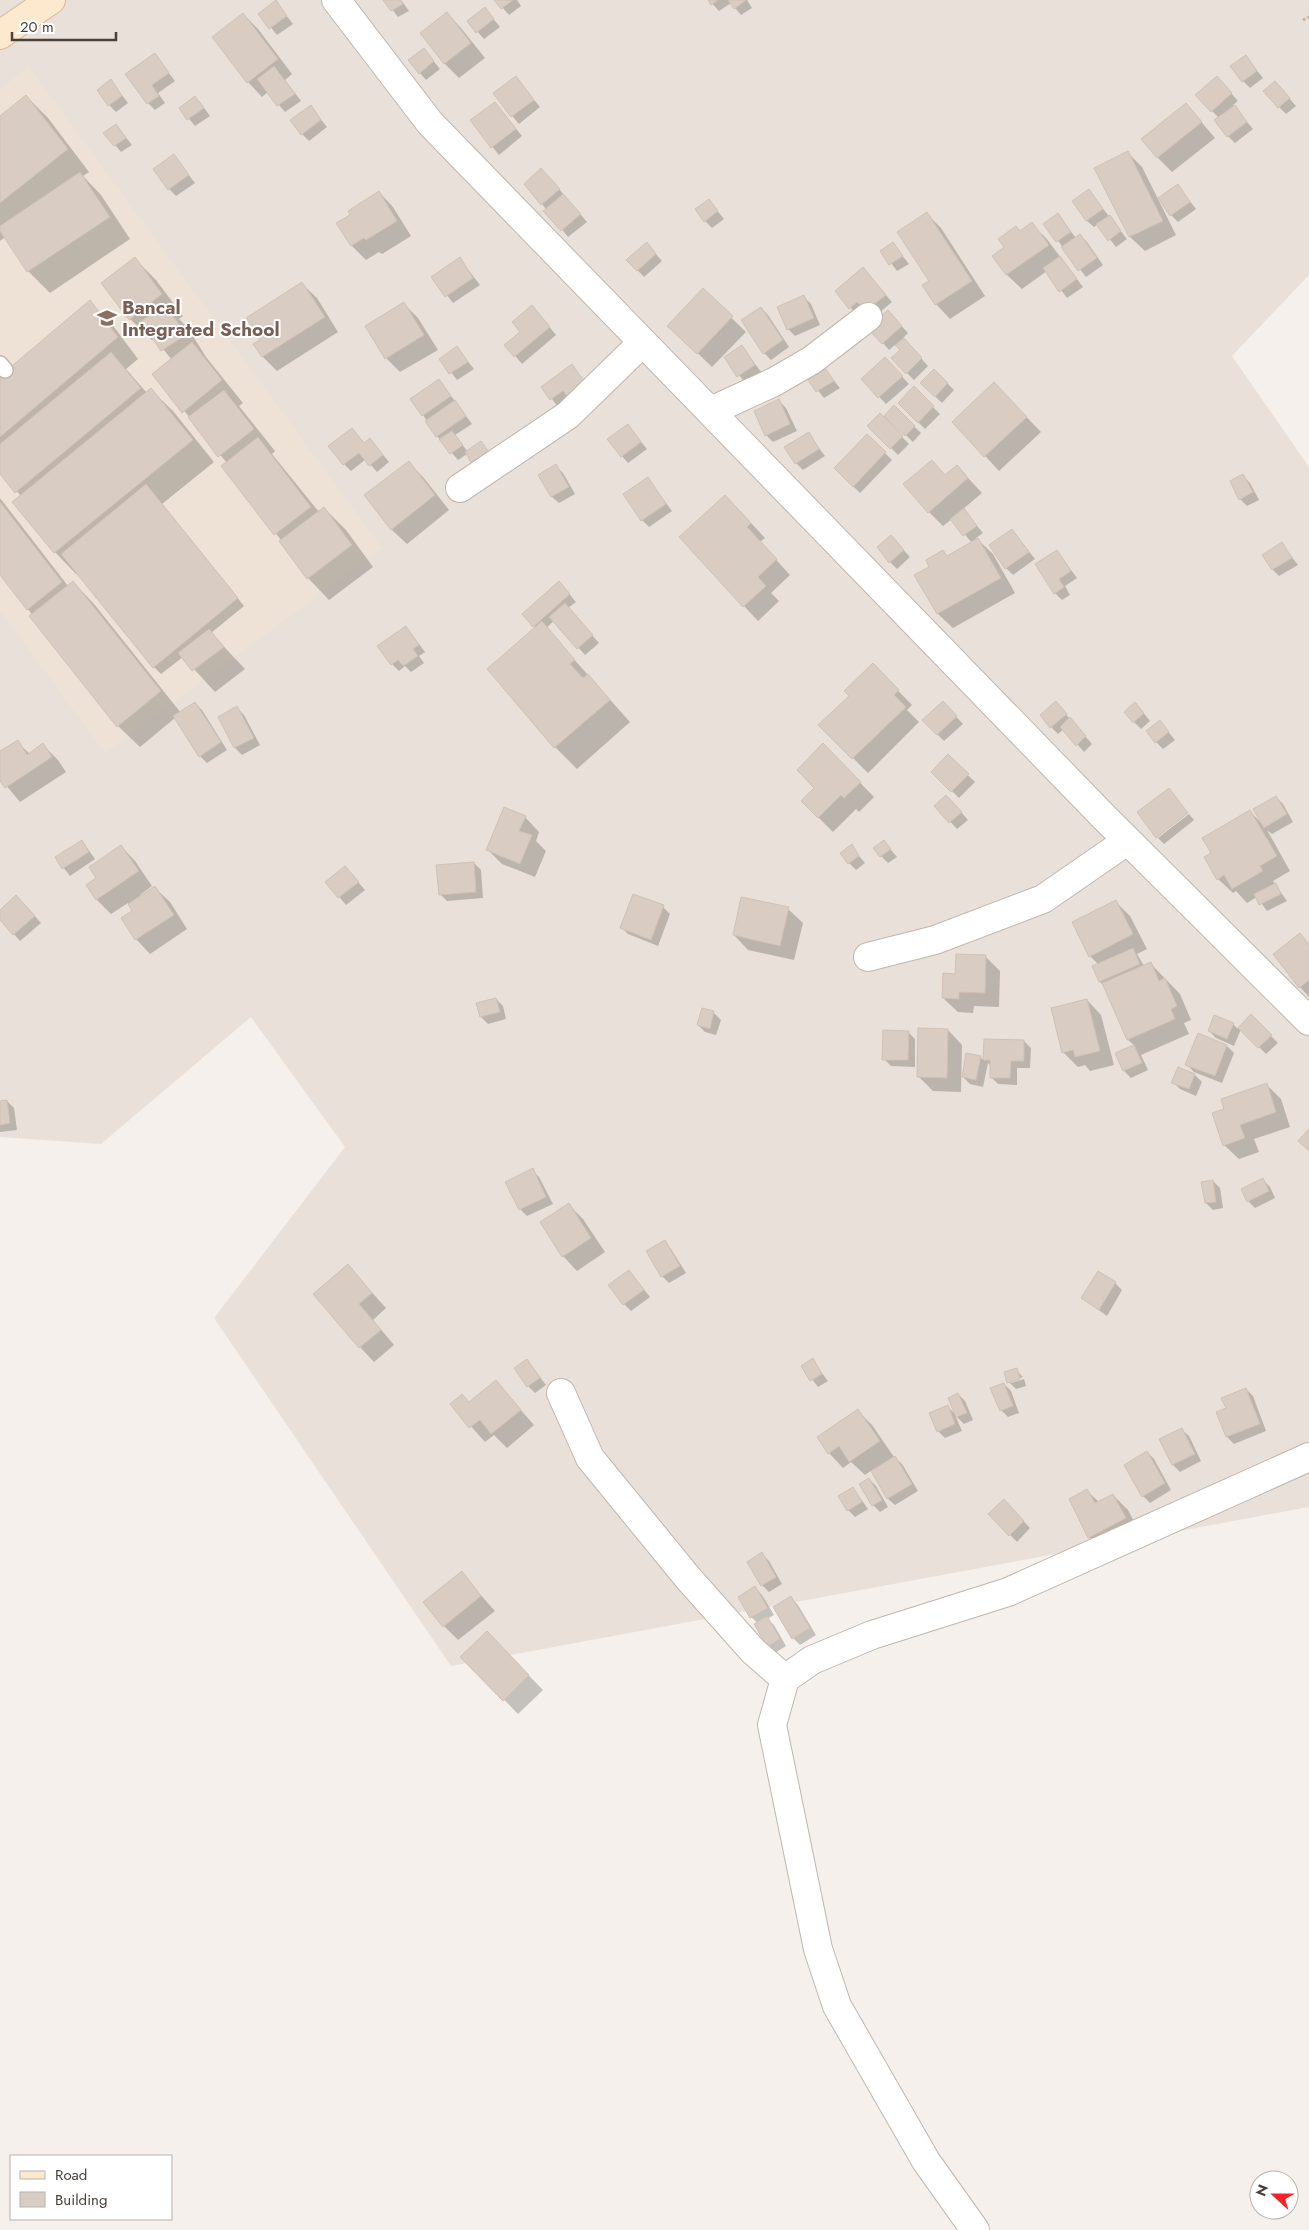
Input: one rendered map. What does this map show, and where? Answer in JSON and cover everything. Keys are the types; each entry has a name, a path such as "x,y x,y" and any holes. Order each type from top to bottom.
{"main road":[{"path":"0,35 51,0"}],"street":[{"path":"336,0 430,123 1127,841 1309,1020"},
{"path":"711,411 774,382 812,360 868,317"},
{"path":"460,488 568,415 642,343"},
{"path":"868,957 935,940 1043,899 1127,841"},
{"path":"560,1393 590,1458 688,1578 753,1651 785,1679"},
{"path":"975,2230 926,2161 837,2006 818,1949 772,1725 785,1679 812,1660 872,1636 1008,1592 1309,1457"}],"path":[{"path":"1303,20 1309,16"}],"shaded area":[{"path":"0,0 1309,0 1309,275 1232,356 1309,467 1309,1507 451,1666 214,1318 345,1147 251,1017 101,1144 0,1137"},
{"name":"Bancal Integrated School","path":"29,67 382,548 105,753 0,610 0,89"}],"building":[{"path":"276,0 287,16 269,29 258,14"},
{"path":"383,0 400,0 403,4 391,11"},
{"path":"494,0 513,0 501,9"},
{"path":"708,0 718,0 711,5"},
{"path":"728,0 746,0 734,9"},
{"path":"485,7 494,19 476,33 467,21"},
{"path":"447,12 471,43 444,64 420,33"},
{"path":"243,13 278,59 247,83 212,37"},
{"path":"424,48 434,61 419,74 408,60"},
{"path":"155,53 169,73 152,85 159,96 147,104 125,74"},
{"path":"1246,55 1257,71 1242,82 1230,66"},
{"path":"274,66 295,94 277,106 257,79"},
{"path":"516,76 534,100 511,117 493,93"},
{"path":"1217,76 1232,93 1211,112 1195,95"},
{"path":"111,79 122,96 108,106 97,90"},
{"path":"1275,81 1290,98 1278,108 1263,91"},
{"path":"26,95 68,149 0,203 0,116"},
{"path":"195,96 204,108 187,120 179,108"},
{"path":"495,102 516,129 491,148 470,120"},
{"path":"1186,103 1202,122 1157,158 1141,139"},
{"path":"311,105 321,120 301,135 290,120"},
{"path":"1235,105 1247,122 1227,137 1214,120"},
{"path":"116,124 126,138 114,146 103,133"},
{"path":"1128,151 1163,221 1129,237 1094,168"},
{"path":"174,154 189,175 168,190 153,169"},
{"path":"541,168 560,189 541,205 524,184"},
{"path":"80,172 110,217 27,272 0,231 0,226"},
{"path":"1178,184 1190,202 1170,216 1158,198"},
{"path":"1089,189 1103,209 1086,221 1072,201"},
{"path":"379,191 397,221 366,240 364,238 351,246 336,223 350,215 348,211"},
{"path":"563,194 581,214 561,231 543,211"},
{"path":"709,199 718,211 704,222 695,209"},
{"path":"927,212 972,281 935,305 922,285 929,281 897,232"},
{"path":"1058,213 1071,232 1056,242 1043,224"},
{"path":"1110,215 1121,231 1108,241 1096,224"},
{"path":"1032,222 1049,245 1006,275 992,256 1004,247 998,239 1016,226 1020,231"},
{"path":"1080,234 1097,258 1078,271 1061,247"},
{"path":"647,242 656,254 637,271 626,260"},
{"path":"893,242 903,256 889,265 880,251"},
{"path":"1060,256 1077,279 1059,292 1043,268"},
{"path":"135,257 162,294 129,320 101,283"},
{"path":"460,257 473,278 445,297 431,277"},
{"path":"863,267 886,295 865,311 857,302 849,309 835,291"},
{"path":"302,282 325,317 262,357 253,344 260,340 246,318"},
{"path":"703,288 733,316 697,354 667,326"},
{"path":"804,295 814,318 787,330 777,307"},
{"path":"90,300 118,337 0,437 0,376"},
{"path":"404,302 424,335 385,359 365,326"},
{"path":"166,305 186,335 161,351 141,321"},
{"path":"532,305 550,327 514,357 504,345 520,332 512,322"},
{"path":"761,307 783,340 763,354 741,320"},
{"path":"888,310 902,326 882,344 867,328"},
{"path":"904,338 922,358 906,374 891,358 900,350 895,345"},
{"path":"192,342 222,380 182,413 152,374"},
{"path":"742,345 755,365 737,377 724,357"},
{"path":"457,346 468,362 449,374 439,359"},
{"path":"111,352 141,388 15,493 0,474 0,444"},
{"path":"885,357 903,376 878,398 861,379"},
{"path":"572,364 588,387 570,400 563,391 550,400 541,387"},
{"path":"826,369 834,381 816,392 808,380"},
{"path":"934,369 948,383 935,397 920,383"},
{"path":"439,379 451,396 422,416 410,399"},
{"path":"994,382 1027,417 984,457 952,422"},
{"path":"914,386 934,406 918,423 898,403"},
{"path":"151,388 193,440 54,553 12,502"},
{"path":"224,390 254,429 218,457 188,417"},
{"path":"779,399 790,424 765,436 754,411"},
{"path":"455,400 466,416 436,437 425,421"},
{"path":"894,405 915,426 905,436 884,416"},
{"path":"880,413 903,436 890,449 867,426"},
{"path":"628,424 641,442 621,457 607,439"},
{"path":"352,428 364,443 370,438 383,455 369,466 359,453 343,465 328,446"},
{"path":"452,431 463,445 450,454 439,439"},
{"path":"809,432 819,449 795,464 784,447"},
{"path":"867,434 886,452 853,487 834,468"},
{"path":"258,437 311,507 274,535 221,466"},
{"path":"481,441 491,455 474,467 465,452"},
{"path":"932,460 945,475 957,465 968,478 928,513 903,484"},
{"path":"409,461 435,495 391,530 364,495"},
{"path":"556,464 569,487 551,497 538,475"},
{"path":"1243,474 1253,492 1239,500 1230,481"},
{"path":"648,477 666,504 641,521 623,494"},
{"path":"146,484 238,598 153,668 61,554"},
{"path":"725,495 751,523 747,527 777,559 758,577 766,586 743,607 679,537"},
{"path":"0,502 62,582 27,610 0,575"},
{"path":"324,507 352,545 307,579 279,541"},
{"path":"964,508 977,526 963,536 950,519"},
{"path":"1012,529 1029,552 1005,569 989,545"},
{"path":"891,535 904,550 889,563 877,547"},
{"path":"978,538 1001,578 937,614 914,575 929,567 926,560 943,550 947,556"},
{"path":"1282,542 1292,558 1272,570 1262,555"},
{"path":"1057,550 1071,571 1059,579 1064,587 1054,594 1035,564"},
{"path":"73,581 161,691 117,727 29,616"},
{"path":"559,581 570,594 533,627 522,614"},
{"path":"565,603 593,635 577,649 549,617"},
{"path":"542,621 575,660 570,664 583,678 588,674 610,700 554,748 487,669"},
{"path":"406,626 419,645 413,649 418,656 403,666 398,660 391,665 377,646"},
{"path":"209,629 224,647 192,671 178,653"},
{"path":"873,663 899,690 894,695 906,707 852,759 818,725 849,696 844,691"},
{"path":"943,701 957,716 937,735 922,720"},
{"path":"1056,701 1067,714 1050,728 1040,715"},
{"path":"195,702 221,742 199,757 173,716"},
{"path":"1135,702 1144,713 1133,723 1124,712"},
{"path":"237,706 254,738 234,748 218,717"},
{"path":"1070,717 1086,736 1076,746 1060,727"},
{"path":"1160,720 1169,732 1155,743 1146,731"},
{"path":"18,740 27,755 43,743 52,757 5,788 0,781 0,751"},
{"path":"823,743 861,782 844,798 841,795 818,818 801,801 814,788 797,770"},
{"path":"948,754 969,774 951,792 931,772"},
{"path":"1169,788 1188,813 1156,838 1137,812"},
{"path":"946,795 962,812 949,823 934,806"},
{"path":"1276,796 1287,814 1264,828 1253,809"},
{"path":"504,807 526,816 519,831 532,835 520,864 486,850"},
{"path":"1250,810 1277,856 1260,866 1263,871 1232,889 1224,875 1217,880 1204,857 1211,853 1202,838"},
{"path":"82,840 89,852 62,869 55,857"},
{"path":"884,840 891,849 880,857 873,848"},
{"path":"852,844 859,856 848,864 840,853"},
{"path":"121,845 139,871 96,900 86,885 96,878 89,867"},
{"path":"474,862 476,892 439,895 436,865"},
{"path":"345,866 359,882 338,898 325,882"},
{"path":"1276,883 1281,894 1259,905 1254,894"},
{"path":"155,886 174,915 135,940 121,918 132,911 128,904"},
{"path":"633,894 664,905 651,940 620,928"},
{"path":"16,895 35,916 13,935 0,920 0,910"},
{"path":"741,897 789,907 780,946 733,935"},
{"path":"1116,900 1133,934 1089,957 1072,922"},
{"path":"1300,933 1309,945 1309,980 1299,988 1273,954"},
{"path":"1133,948 1140,964 1099,982 1092,966"},
{"path":"956,954 986,955 985,993 959,992 959,999 942,998 943,973 955,974"},
{"path":"1151,962 1159,981 1165,978 1177,1006 1171,1009 1175,1019 1127,1040 1102,983"},
{"path":"496,998 500,1012 480,1017 476,1003"},
{"path":"1087,999 1100,1051 1075,1057 1073,1050 1062,1053 1051,1008"},
{"path":"702,1008 714,1011 710,1029 697,1025"},
{"path":"1251,1014 1272,1035 1258,1048 1238,1028"},
{"path":"1214,1015 1234,1023 1227,1039 1208,1031"},
{"path":"918,1028 948,1029 947,1078 917,1077"},
{"path":"883,1030 909,1031 908,1060 882,1060"},
{"path":"1198,1033 1227,1045 1215,1076 1185,1065"},
{"path":"984,1039 1024,1040 1024,1061 1011,1061 1010,1078 990,1078 990,1060 983,1060"},
{"path":"1134,1045 1142,1063 1123,1071 1115,1053"},
{"path":"966,1053 981,1056 976,1080 962,1077"},
{"path":"1178,1067 1195,1074 1189,1089 1171,1083"},
{"path":"1267,1083 1276,1112 1240,1125 1245,1138 1223,1146 1212,1113 1224,1109 1221,1099"},
{"path":"7,1100 10,1123 0,1125 0,1101"},
{"path":"1309,1129 1309,1151 1298,1141"},
{"path":"533,1168 546,1197 519,1210 505,1182"},
{"path":"1263,1178 1269,1191 1247,1202 1241,1189"},
{"path":"1213,1180 1216,1202 1205,1203 1201,1182"},
{"path":"569,1203 591,1238 562,1257 540,1222"},
{"path":"665,1240 680,1266 661,1277 646,1251"},
{"path":"348,1264 372,1293 359,1304 381,1330 359,1348 313,1294"},
{"path":"629,1270 644,1290 623,1305 608,1285"},
{"path":"1098,1271 1116,1282 1099,1310 1081,1298"},
{"path":"813,1358 822,1374 810,1381 801,1366"},
{"path":"527,1359 540,1378 527,1387 514,1368"},
{"path":"1017,1368 1020,1379 1007,1383 1004,1372"},
{"path":"496,1380 521,1410 491,1434 480,1420 469,1428 450,1404 462,1394 469,1402"},
{"path":"1004,1383 1013,1406 1000,1411 990,1388"},
{"path":"1246,1388 1260,1424 1226,1437 1216,1412 1226,1408 1221,1398"},
{"path":"958,1393 967,1413 956,1417 948,1398"},
{"path":"948,1405 955,1424 937,1432 929,1413"},
{"path":"858,1409 880,1441 849,1462 839,1446 828,1454 817,1437"},
{"path":"1182,1428 1195,1454 1172,1465 1159,1439"},
{"path":"1147,1451 1165,1483 1142,1497 1124,1465"},
{"path":"895,1456 912,1484 887,1499 871,1471"},
{"path":"869,1478 882,1500 872,1506 859,1484"},
{"path":"853,1487 862,1502 847,1511 838,1496"},
{"path":"1087,1489 1095,1503 1113,1494 1126,1518 1088,1538 1069,1499"},
{"path":"1004,1499 1024,1521 1009,1536 988,1514"},
{"path":"762,1552 776,1577 761,1586 747,1562"},
{"path":"462,1571 481,1596 443,1627 423,1602"},
{"path":"755,1586 768,1608 750,1618 738,1597"},
{"path":"791,1596 810,1628 792,1639 773,1607"},
{"path":"767,1616 780,1639 767,1647 754,1624"},
{"path":"487,1631 529,1675 503,1701 460,1657"}],"place":[{"name":"Bancal Integrated School","path":"107,318"}]}
